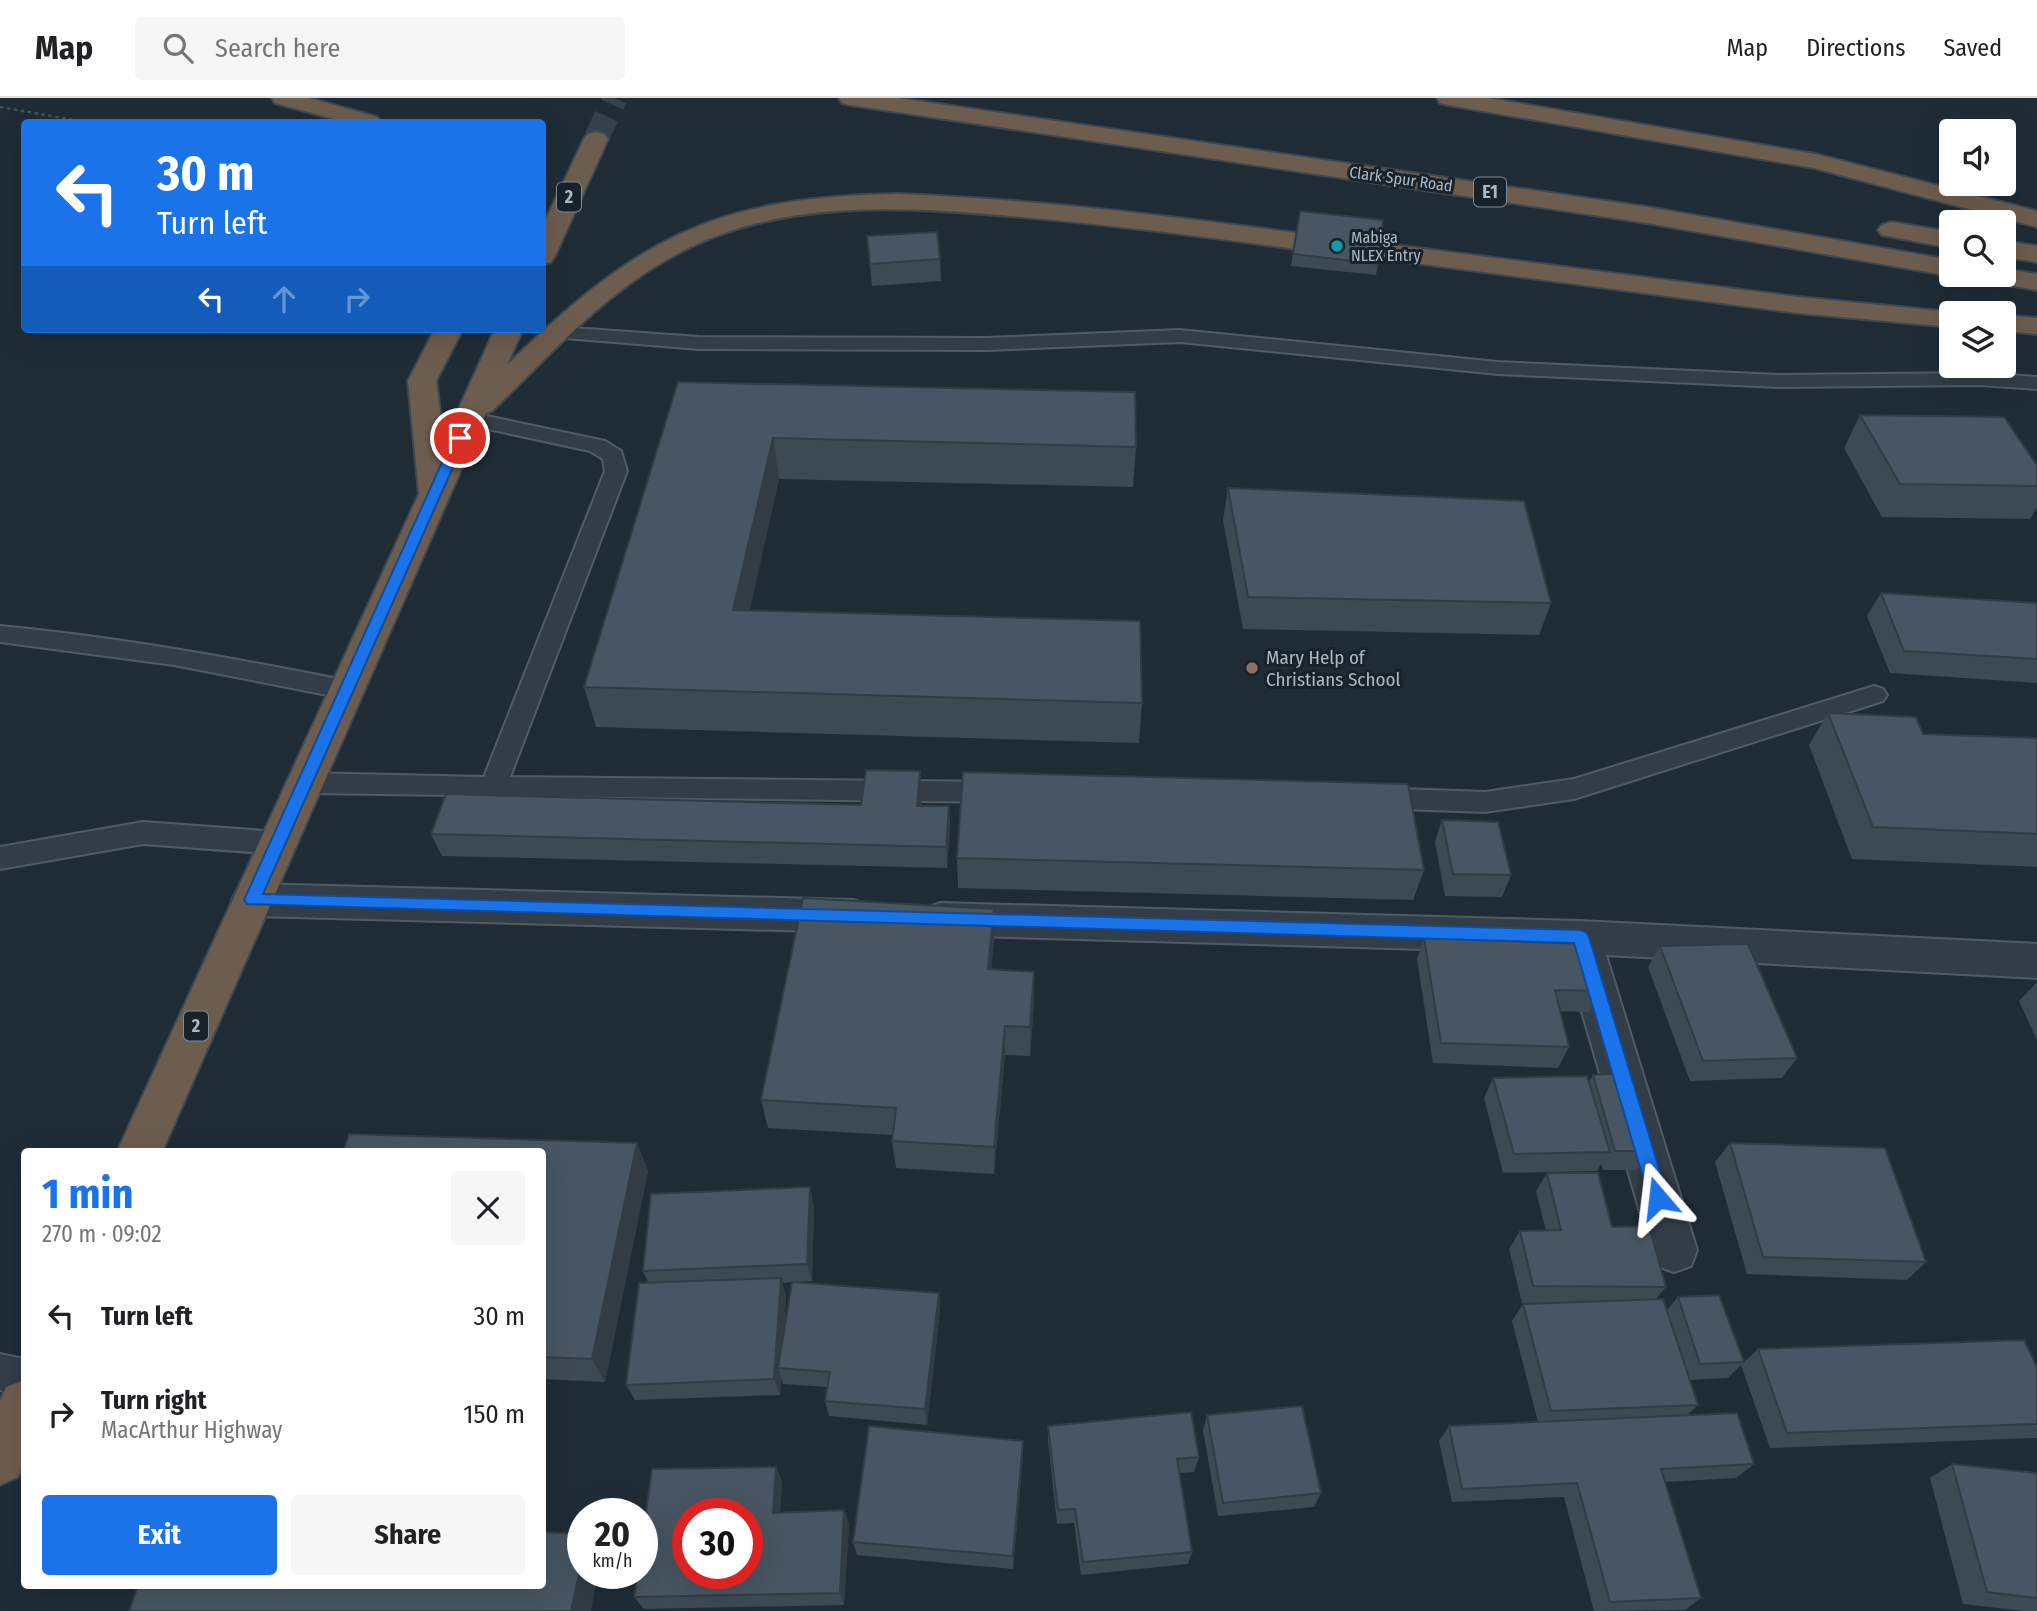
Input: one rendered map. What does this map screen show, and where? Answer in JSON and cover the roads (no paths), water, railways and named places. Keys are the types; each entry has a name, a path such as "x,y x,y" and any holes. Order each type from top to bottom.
{"highway":[{"path":"283,98 358,119"},
{"name":"Clark Spur Road","path":"850,98 1647,215 1939,266"},
{"path":"1448,98 1815,162 2037,219"},
{"name":"2","path":"546,247 596,139"},
{"path":"468,418 591,301 626,273 670,247 709,230 753,216 803,206 889,202 988,206 1105,217 1296,241"},
{"path":"1869,226 1939,238"},
{"path":"1378,251 1798,305 1939,318"},
{"path":"2016,251 2037,254"},
{"path":"2016,279 2037,282"},
{"path":"2016,324 2037,326"},
{"path":"435,496 422,381 447,333"},
{"name":"2","path":"141,1148 507,333"},
{"path":"0,1459 21,1412"}],"street":[{"path":"253,900 1580,937 2037,961"},
{"path":"1580,937 1674,1250"}],"lane":[{"path":"559,332 699,343 987,344 1180,336 1498,368 1779,381 1980,379 2037,383"},
{"path":"468,418 597,446 613,456 616,471 493,787"},
{"path":"0,634 58,639 207,662 348,690"},
{"path":"1347,798 1485,802 1574,789 1874,695"},
{"path":"306,783 1030,793"},
{"path":"0,859 143,833 278,843"},
{"path":"0,1373 21,1376"}],"tunnel":[{"path":"596,139 615,98"}],"place":[{"name":"Mabiga NLEX Entry","path":"1337,246"},
{"name":"Mary Help of Christians School","path":"1252,668"}]}
